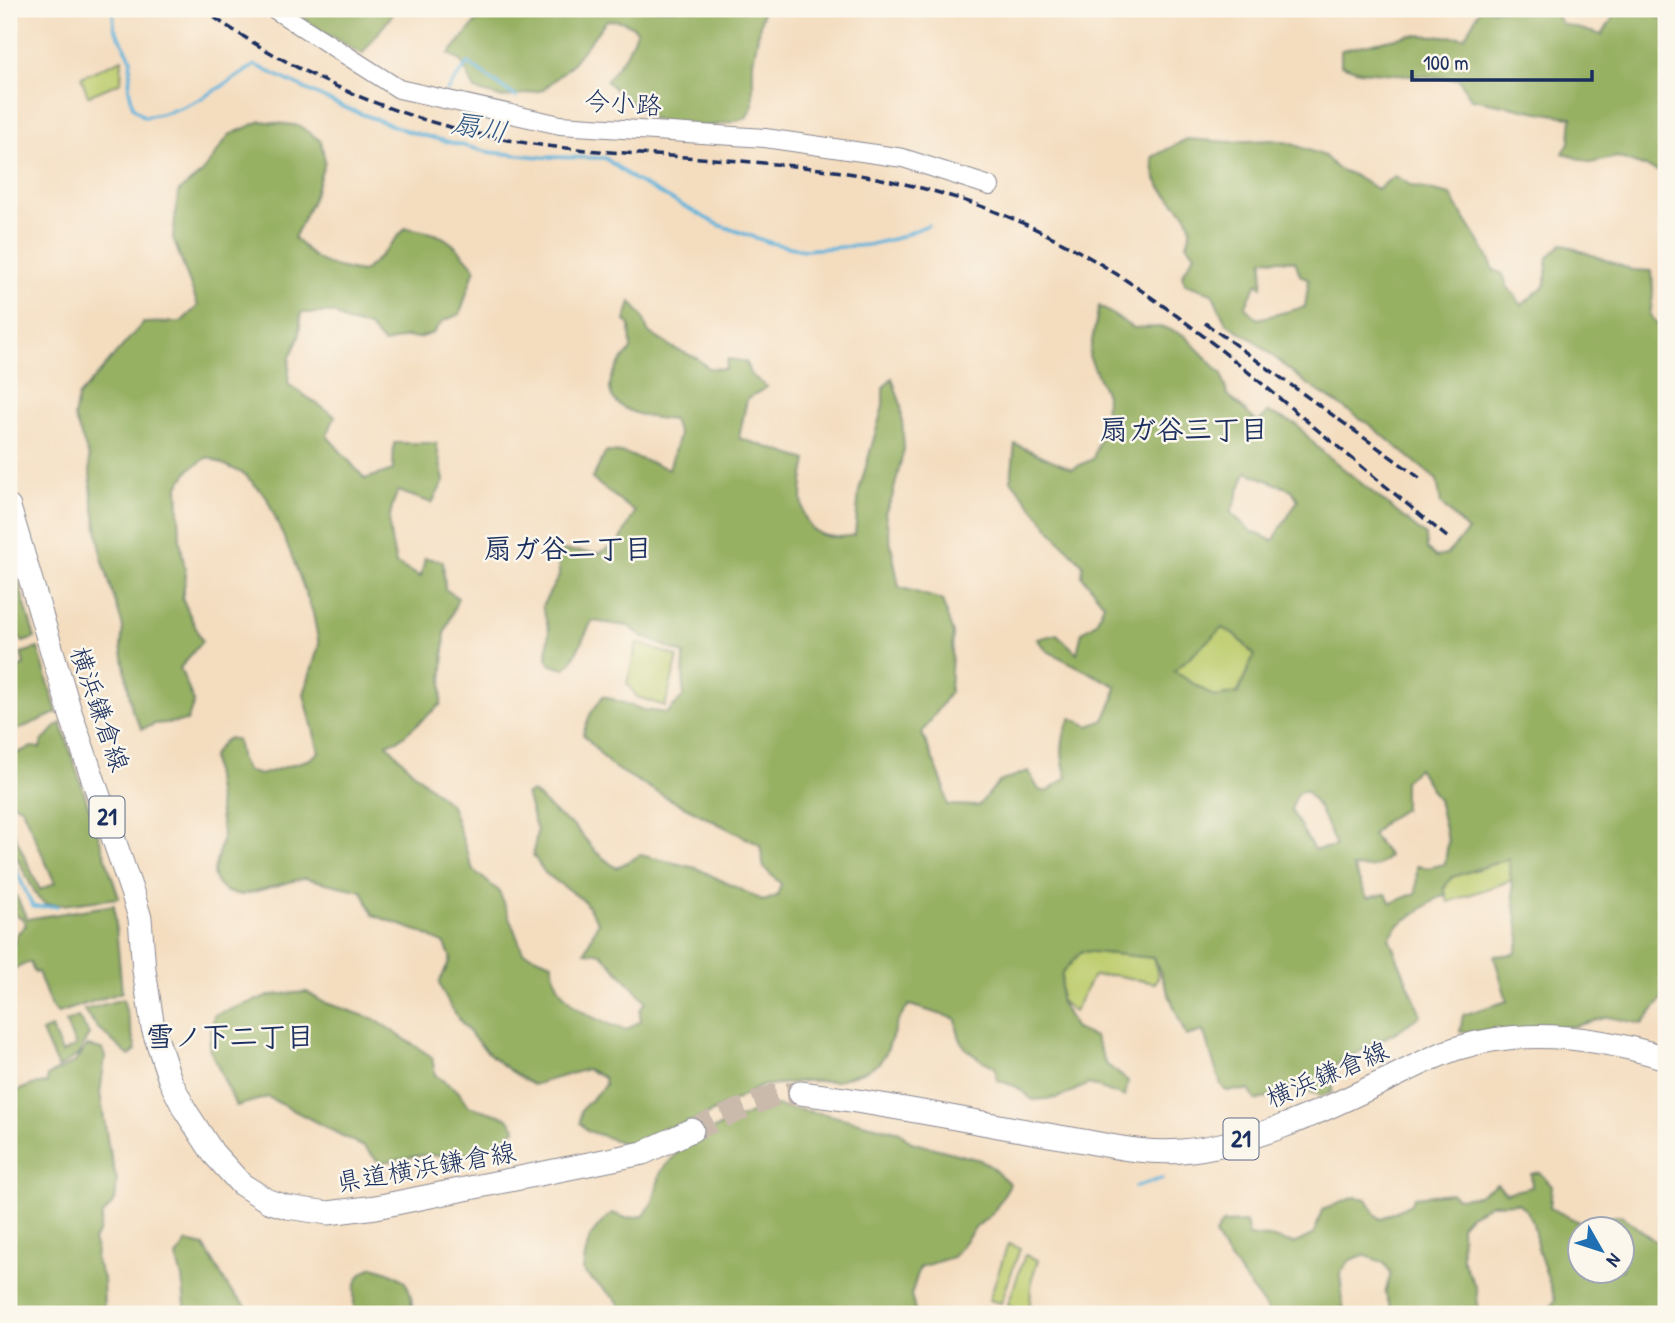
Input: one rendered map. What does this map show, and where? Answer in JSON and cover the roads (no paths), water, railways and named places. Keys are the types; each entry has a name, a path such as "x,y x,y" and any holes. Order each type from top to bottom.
{"main road":[{"name":"横浜鎌倉線","path":"9,507 71,715 140,918 144,970 157,1046 170,1080 195,1127"},
{"name":"横浜鎌倉線","path":"800,1093 853,1099 1128,1148 1180,1151 1233,1142 1264,1132 1359,1093 1443,1053 1503,1039 1554,1038 1598,1043 1666,1058"},
{"name":"県道横浜鎌倉線","path":"195,1127 225,1167 251,1192 287,1207 328,1213 376,1207 643,1153 692,1130"}],"street":[{"name":"今小路","path":"274,9 399,89 560,125 765,138 903,158 990,186"}],"waterway":[{"name":"扇川","path":"113,9 114,27 131,58 129,89 133,107 144,117 189,104 255,65 343,107 410,132 488,152 541,157 605,158 633,179 719,225 771,243 804,250 868,245 897,238 928,225"},
{"path":"447,91 468,63 516,97"},
{"path":"9,855 33,907 57,906"},
{"path":"135,983 138,1006"},
{"path":"1135,1187 1162,1179"}],"tunnel":[{"path":"692,1130 775,1095 800,1093"}],"railway":[{"path":"202,9 284,61 327,82 370,101 461,130 556,147 754,162 853,174 902,183 999,213 1089,257 1173,313 1447,537"},
{"path":"1205,323 1424,481"}],"district":[{"name":"扇ガ谷三丁目","path":"1184,429"},
{"name":"扇ガ谷二丁目","path":"568,548"},
{"name":"雪ノ下二丁目","path":"230,1036"}]}
